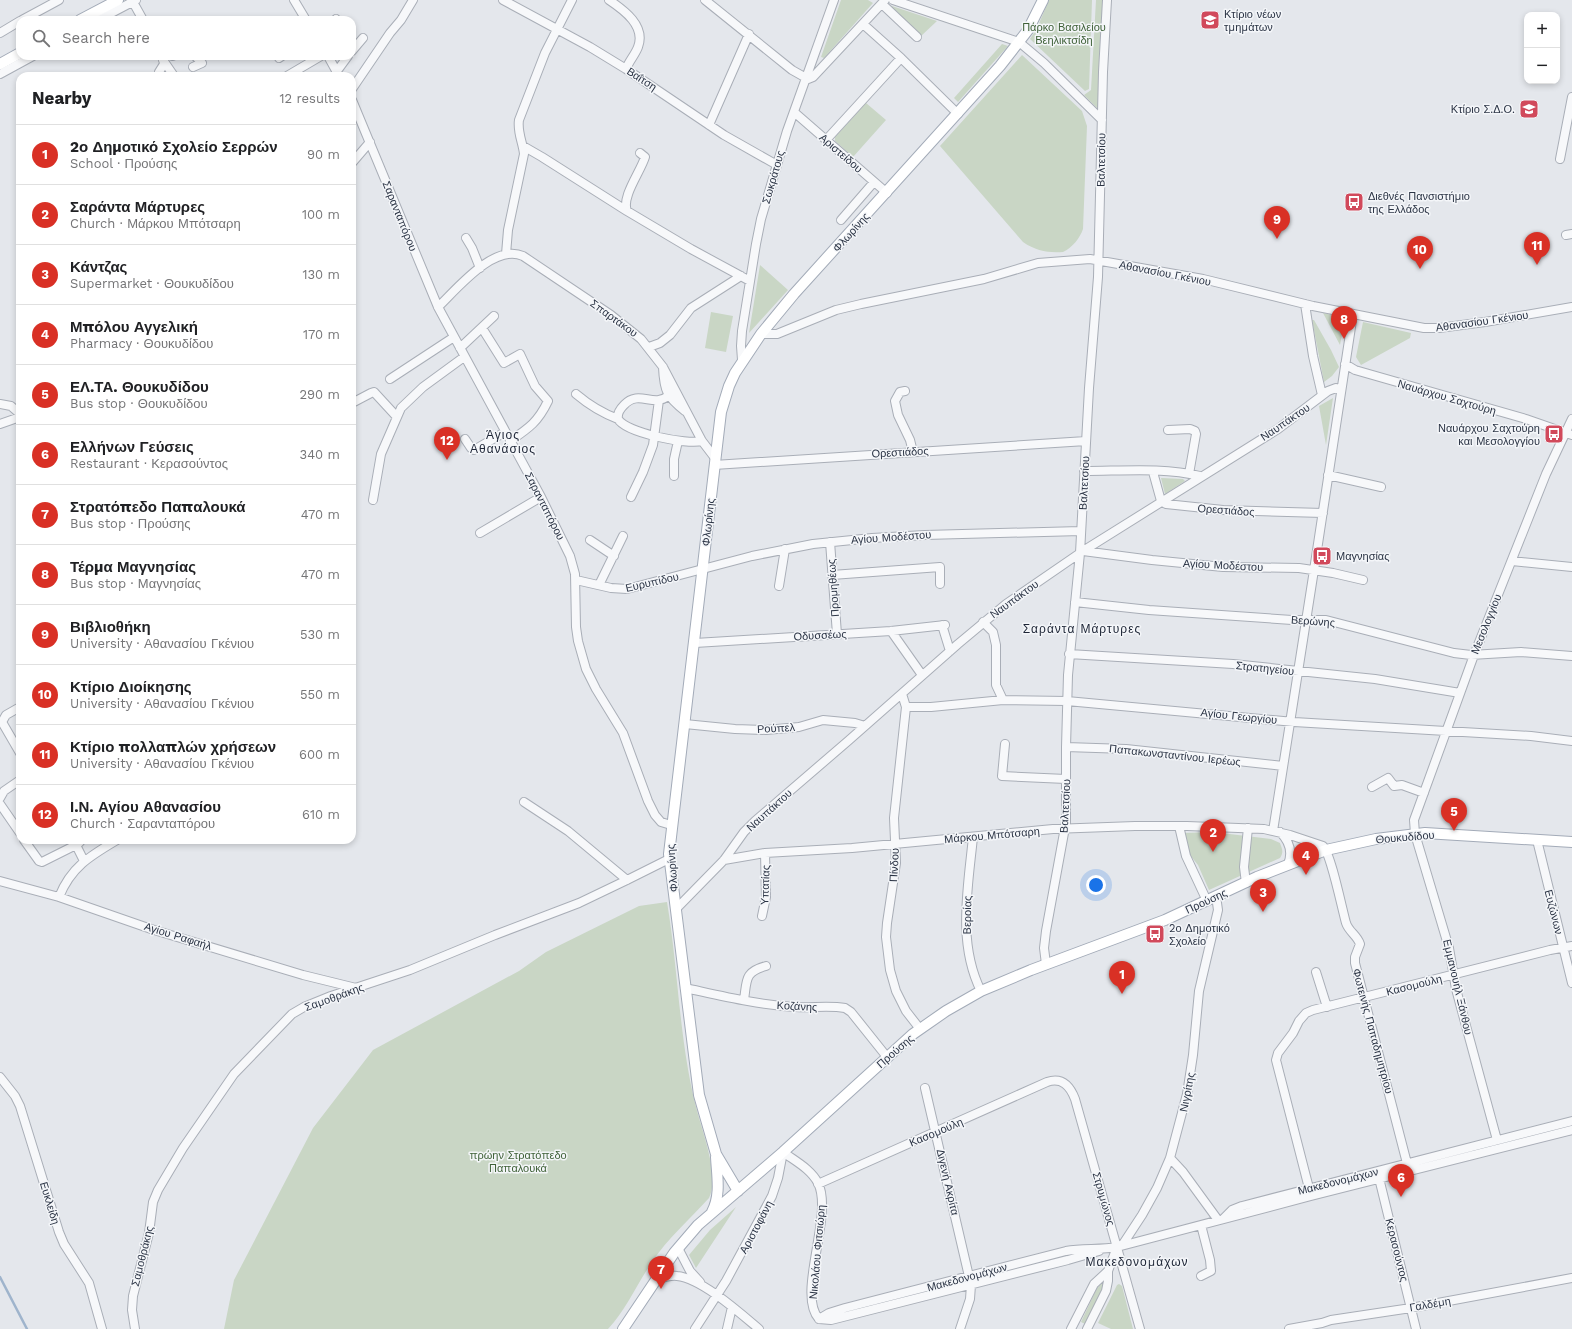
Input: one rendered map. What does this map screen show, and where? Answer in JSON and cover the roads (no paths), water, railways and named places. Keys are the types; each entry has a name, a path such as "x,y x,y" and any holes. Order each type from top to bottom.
{"main road":[{"path":"88,16 118,0"},
{"name":"Φλωρίνης","path":"709,1215 716,1204 718,1189 716,1154 697,1086 669,859 704,569 718,430 724,403 732,378 742,360 761,334 796,293 958,114 1020,42 1033,22 1043,0"},
{"path":"0,64 16,55"},
{"name":"Θουκυδίδου","path":"1246,882 1326,850 1376,839 1416,834 1451,834 1572,842"},
{"name":"Προύσης","path":"623,1329 689,1234 920,1029 946,1011 981,991 1046,964 1165,920 1246,882"},
{"name":"Φλωρίνης","path":"716,1154 738,1191"}],"street":[{"path":"30,16 59,0"},
{"path":"294,0 304,16"},
{"path":"356,84 390,34 402,20 413,0"},
{"name":"Βαΐτση","path":"503,0 626,69 709,125 777,164"},
{"path":"438,307 480,268 491,260 506,254 508,230 523,160 523,146 518,130 520,117 545,53 572,0"},
{"path":"609,0 633,20 640,34 637,48 630,58 626,69"},
{"path":"705,0 792,70 807,78 813,77 883,2 917,37"},
{"name":"Σωκράτους","path":"742,360 740,346 758,232 777,164 794,112 834,0"},
{"path":"893,0 1020,42 1044,63 1102,120"},
{"name":"Βαλτετσίου","path":"1046,964 1044,948 1046,931 1065,829 1069,654 1081,552 1084,471 1099,261 1106,0"},
{"path":"106,16 135,1 141,16"},
{"path":"0,33 16,24"},
{"path":"863,24 901,58 958,114"},
{"path":"709,125 749,34"},
{"path":"356,46 363,38"},
{"path":"826,140 901,58"},
{"path":"0,74 26,60"},
{"path":"159,72 164,64 163,60"},
{"path":"164,60 172,72"},
{"path":"193,67 202,63 199,60"},
{"path":"294,72 316,60"},
{"path":"326,60 336,72"},
{"path":"339,72 346,60"},
{"path":"1560,159 1572,97"},
{"name":"Σαρανταπόρου","path":"356,109 438,307 541,498 570,556 575,570 576,580 576,627 579,645 586,669 596,689 626,739 655,815 661,822 672,826"},
{"name":"Αριστείδου","path":"794,112 887,193"},
{"path":"356,158 370,142"},
{"path":"523,146 675,240 750,281"},
{"path":"627,211 626,203 629,189 642,168 645,157 640,153"},
{"path":"842,220 874,182"},
{"path":"466,238 472,248 480,268"},
{"name":"Σπαρτάκου","path":"506,254 518,253 539,266 630,329 649,347 663,366 702,441 715,461"},
{"name":"Αθανασίου Γκένιου","path":"761,334 782,332 836,310 978,280 1038,264 1066,260 1090,259 1203,279 1304,304 1431,329 1485,322 1572,307"},
{"path":"649,347 660,343 670,335 691,308 741,276"},
{"path":"1304,304 1313,356 1322,395"},
{"path":"1288,864 1291,855 1286,838 1276,831 1298,671 1353,314"},
{"path":"460,348 494,316"},
{"path":"482,328 504,364 520,354 535,386 548,401 543,412 534,424 510,441"},
{"path":"390,378 454,337"},
{"path":"373,500 381,454 397,417 405,404 417,391 464,357"},
{"name":"Ναυάρχου Σαχτούρη","path":"1345,364 1355,370 1526,420 1568,434"},
{"path":"663,366 664,384 668,396 688,413"},
{"name":"Ναυπάκτου","path":"724,860 744,832 755,821 902,694 950,650 1018,595 1081,552 1200,476 1278,429 1322,395 1334,388 1341,390"},
{"path":"905,391 900,392 895,401 898,415 910,440 913,452"},
{"path":"356,401 371,392 374,392 397,417"},
{"path":"576,394 588,404 605,414 618,419 621,424 628,428 654,436 694,442 702,441"},
{"path":"618,419 621,408 632,398 659,400 668,396"},
{"path":"631,497 647,463 654,443 659,400"},
{"path":"0,404 11,406 16,410"},
{"path":"0,424 16,418"},
{"name":"Μεσολογγίου","path":"1416,834 1414,820 1460,692 1546,474 1568,434 1572,419"},
{"path":"1168,430 1190,429 1195,431 1196,437 1190,474"},
{"path":"465,439 474,450 505,432"},
{"path":"674,476 674,459 678,440"},
{"name":"Ορεστιάδος","path":"715,461 913,452 1086,441"},
{"path":"1084,471 1153,472 1200,476"},
{"path":"1153,472 1161,501"},
{"path":"1328,475 1381,486"},
{"path":"480,533 541,498"},
{"name":"Ορεστιάδος","path":"1161,501 1171,505 1215,510 1323,513"},
{"name":"Αγίου Μοδέστου","path":"704,569 785,549 830,542 925,535 1081,531"},
{"path":"599,585 623,536"},
{"path":"590,540 614,556"},
{"name":"Προμηθέως","path":"830,542 836,634"},
{"path":"779,586 785,549"},
{"name":"Αγίου Μοδέστου","path":"1081,552 1223,567 1299,568 1363,580"},
{"path":"1512,561 1572,567"},
{"path":"832,575 940,567 940,584"},
{"name":"Ευρυπίδου","path":"576,580 618,589 630,588 704,569"},
{"name":"Βερώνης","path":"1075,602 1149,610 1331,621 1454,653 1474,655 1521,652 1572,656"},
{"path":"983,622 993,632 996,645 996,685 1003,700"},
{"name":"Οδυσσέως","path":"695,643 891,631 943,625 950,650"},
{"path":"891,631 922,675"},
{"name":"Στρατηγείου","path":"1069,654 1198,662 1298,671 1404,683 1460,692"},
{"name":"Πίνδου","path":"902,694 906,707 894,818 896,844 895,871 886,931 887,951 892,978 898,997 906,1011 920,1029"},
{"name":"Αγίου Γεωργίου","path":"906,707 931,707 1003,700 1067,701 1291,721 1446,732 1530,736 1572,741"},
{"path":"16,709 3,717 3,724 16,746"},
{"name":"Ρούπελ","path":"685,724 735,729 766,730 799,727 823,720 855,723 865,726"},
{"path":"1005,744 1002,776 1066,779"},
{"name":"Παπακωνσταντίνου Ιερέως","path":"1066,747 1126,749 1284,766"},
{"path":"1372,787 1388,778 1394,786 1402,785 1424,793"},
{"path":"0,798 4,791 16,783"},
{"path":"524,802 568,831 627,880"},
{"path":"0,804 16,827"},
{"path":"1179,826 1186,856 1206,901"},
{"name":"Μάρκου Μπότσαρη","path":"724,860 765,853 896,844 972,836 1065,829 1179,826 1248,828 1276,831 1321,845 1326,850"},
{"path":"1246,882 1244,867 1248,828"},
{"name":"Εμμανουήλ Ξάνθου","path":"1416,834 1450,948 1458,997 1497,1140"},
{"name":"Βεροίας","path":"972,836 966,910 966,937 971,968 981,991"},
{"name":"Ευζώνων","path":"1537,840 1572,983"},
{"path":"27,844 39,861 42,862 76,844"},
{"path":"78,844 84,861"},
{"path":"58,897 66,880 84,861 111,844"},
{"name":"Φωτεινής Παπαδημητρίου","path":"1326,850 1347,925 1358,938 1360,944 1354,959 1408,1167"},
{"name":"Υπατίας","path":"762,916 766,897 765,853"},
{"name":"Σαμοθράκης","path":"135,1329 132,1310 135,1284 148,1237 153,1202 156,1193 183,1148 239,1068 264,1045 292,1014 304,1007 331,996 437,959 584,900 669,859"},
{"path":"676,909 724,860"},
{"name":"Αγίου Ραφαήλ","path":"0,881 58,897 154,930 303,975 356,988"},
{"name":"Νιγρίτης","path":"1072,1326 1094,1284 1108,1271 1119,1247 1149,1204 1170,1158 1190,1081 1199,991 1218,910 1216,896"},
{"name":"Κασομούλη","path":"1310,1192 1276,1060 1278,1053 1304,1015 1327,1007 1563,947 1572,946"},
{"path":"744,1000 746,983 749,974 766,966"},
{"path":"1316,972 1327,1007"},
{"path":"330,981 331,996"},
{"name":"Κοζάνης","path":"685,988 744,1000 792,1007 847,1008 887,1057"},
{"name":"Ευκλείδη","path":"0,1077 15,1096 20,1106 59,1232 89,1283 102,1329"},
{"name":"Κασομούλη","path":"818,1184 1054,1080"},
{"name":"Στρυμώνος","path":"1054,1080 1064,1082 1073,1094 1119,1247 1140,1329"},
{"name":"Διγενή Ακρίτα","path":"925,1088 970,1281"},
{"name":"Μακεδονομάχων","path":"819,1319 831,1320 970,1281 1068,1260 1104,1249 1119,1247 1221,1220 1237,1207 1310,1192 1378,1175 1497,1140 1572,1121"},
{"name":"Μακεδονομάχων","path":"1408,1167 1572,1130"},
{"path":"783,1152 806,1169 818,1184"},
{"name":"Αριστοφάνη","path":"694,1329 717,1296 772,1196 778,1178 783,1152"},
{"path":"1170,1158 1221,1220"},
{"name":"Κερασούντος","path":"1378,1175 1416,1329"},
{"name":"Νικολάου Φιτσιώρη","path":"818,1184 821,1192 821,1206 811,1296 813,1311 819,1319"},
{"path":"1201,1225 1210,1260 1211,1271 1201,1276"},
{"path":"678,1248 690,1271 706,1288"},
{"name":"Νιγρίτης","path":"1088,1329 1106,1291 1108,1271"},
{"path":"656,1280 678,1276 692,1280 717,1296 759,1329"},
{"name":"Γαλδέμη","path":"1289,1329 1319,1326 1331,1320 1411,1308 1572,1278"},
{"path":"960,1329 970,1299 970,1281"},
{"path":"727,1329 732,1307"},
{"path":"1072,1326 1088,1329"}],"waterway":[{"path":"0,1277 27,1329"}],"place":[{"name":"Κτίριο νέων τμημάτων","path":"1210,20"},
{"name":"Κτίριο Σ.Δ.Ο.","path":"1529,109"},
{"name":"Διεθνές Πανσιστήμιο της Ελλάδος","path":"1354,202"},
{"name":"Βιβλιοθήκη","path":"1277,239"},
{"name":"Κτίριο πολλαπλών χρήσεων","path":"1537,265"},
{"name":"Κτίριο Διοίκησης","path":"1420,269"},
{"name":"Τέρμα Μαγνησίας","path":"1344,339"},
{"name":"Ναυάρχου Σαχτούρη και Μεσολογγίου","path":"1554,434"},
{"name":"Ι.Ν. Αγίου Αθανασίου","path":"447,460"},
{"name":"Μαγνησίας","path":"1322,556"},
{"name":"ΕΛ.ΤΑ. Θουκυδίδου","path":"1454,831"},
{"name":"Σαράντα Μάρτυρες","path":"1213,852"},
{"name":"Μπόλου Αγγελική","path":"1306,875"},
{"name":"Κάντζας","path":"1263,912"},
{"name":"2ο Δημοτικό Σχολείο","path":"1155,934"},
{"name":"2ο Δημοτικό Σχολείο Σερρών","path":"1122,994"},
{"name":"Ελλήνων Γεύσεις","path":"1401,1197"},
{"name":"Στρατόπεδο Παπαλουκά","path":"661,1289"}],"district":[{"name":"Άγιος Αθανάσιος","path":"503,442"},
{"name":"Σαράντα Μάρτυρες","path":"1082,629"},
{"name":"Μακεδονομάχων","path":"1137,1262"}],"park label":[{"name":"Πάρκο Βασιλείου Βεηλικτσίδη","path":"1064,33"},
{"name":"πρώην Στρατόπεδο Παπαλουκά","path":"518,1161"}]}
